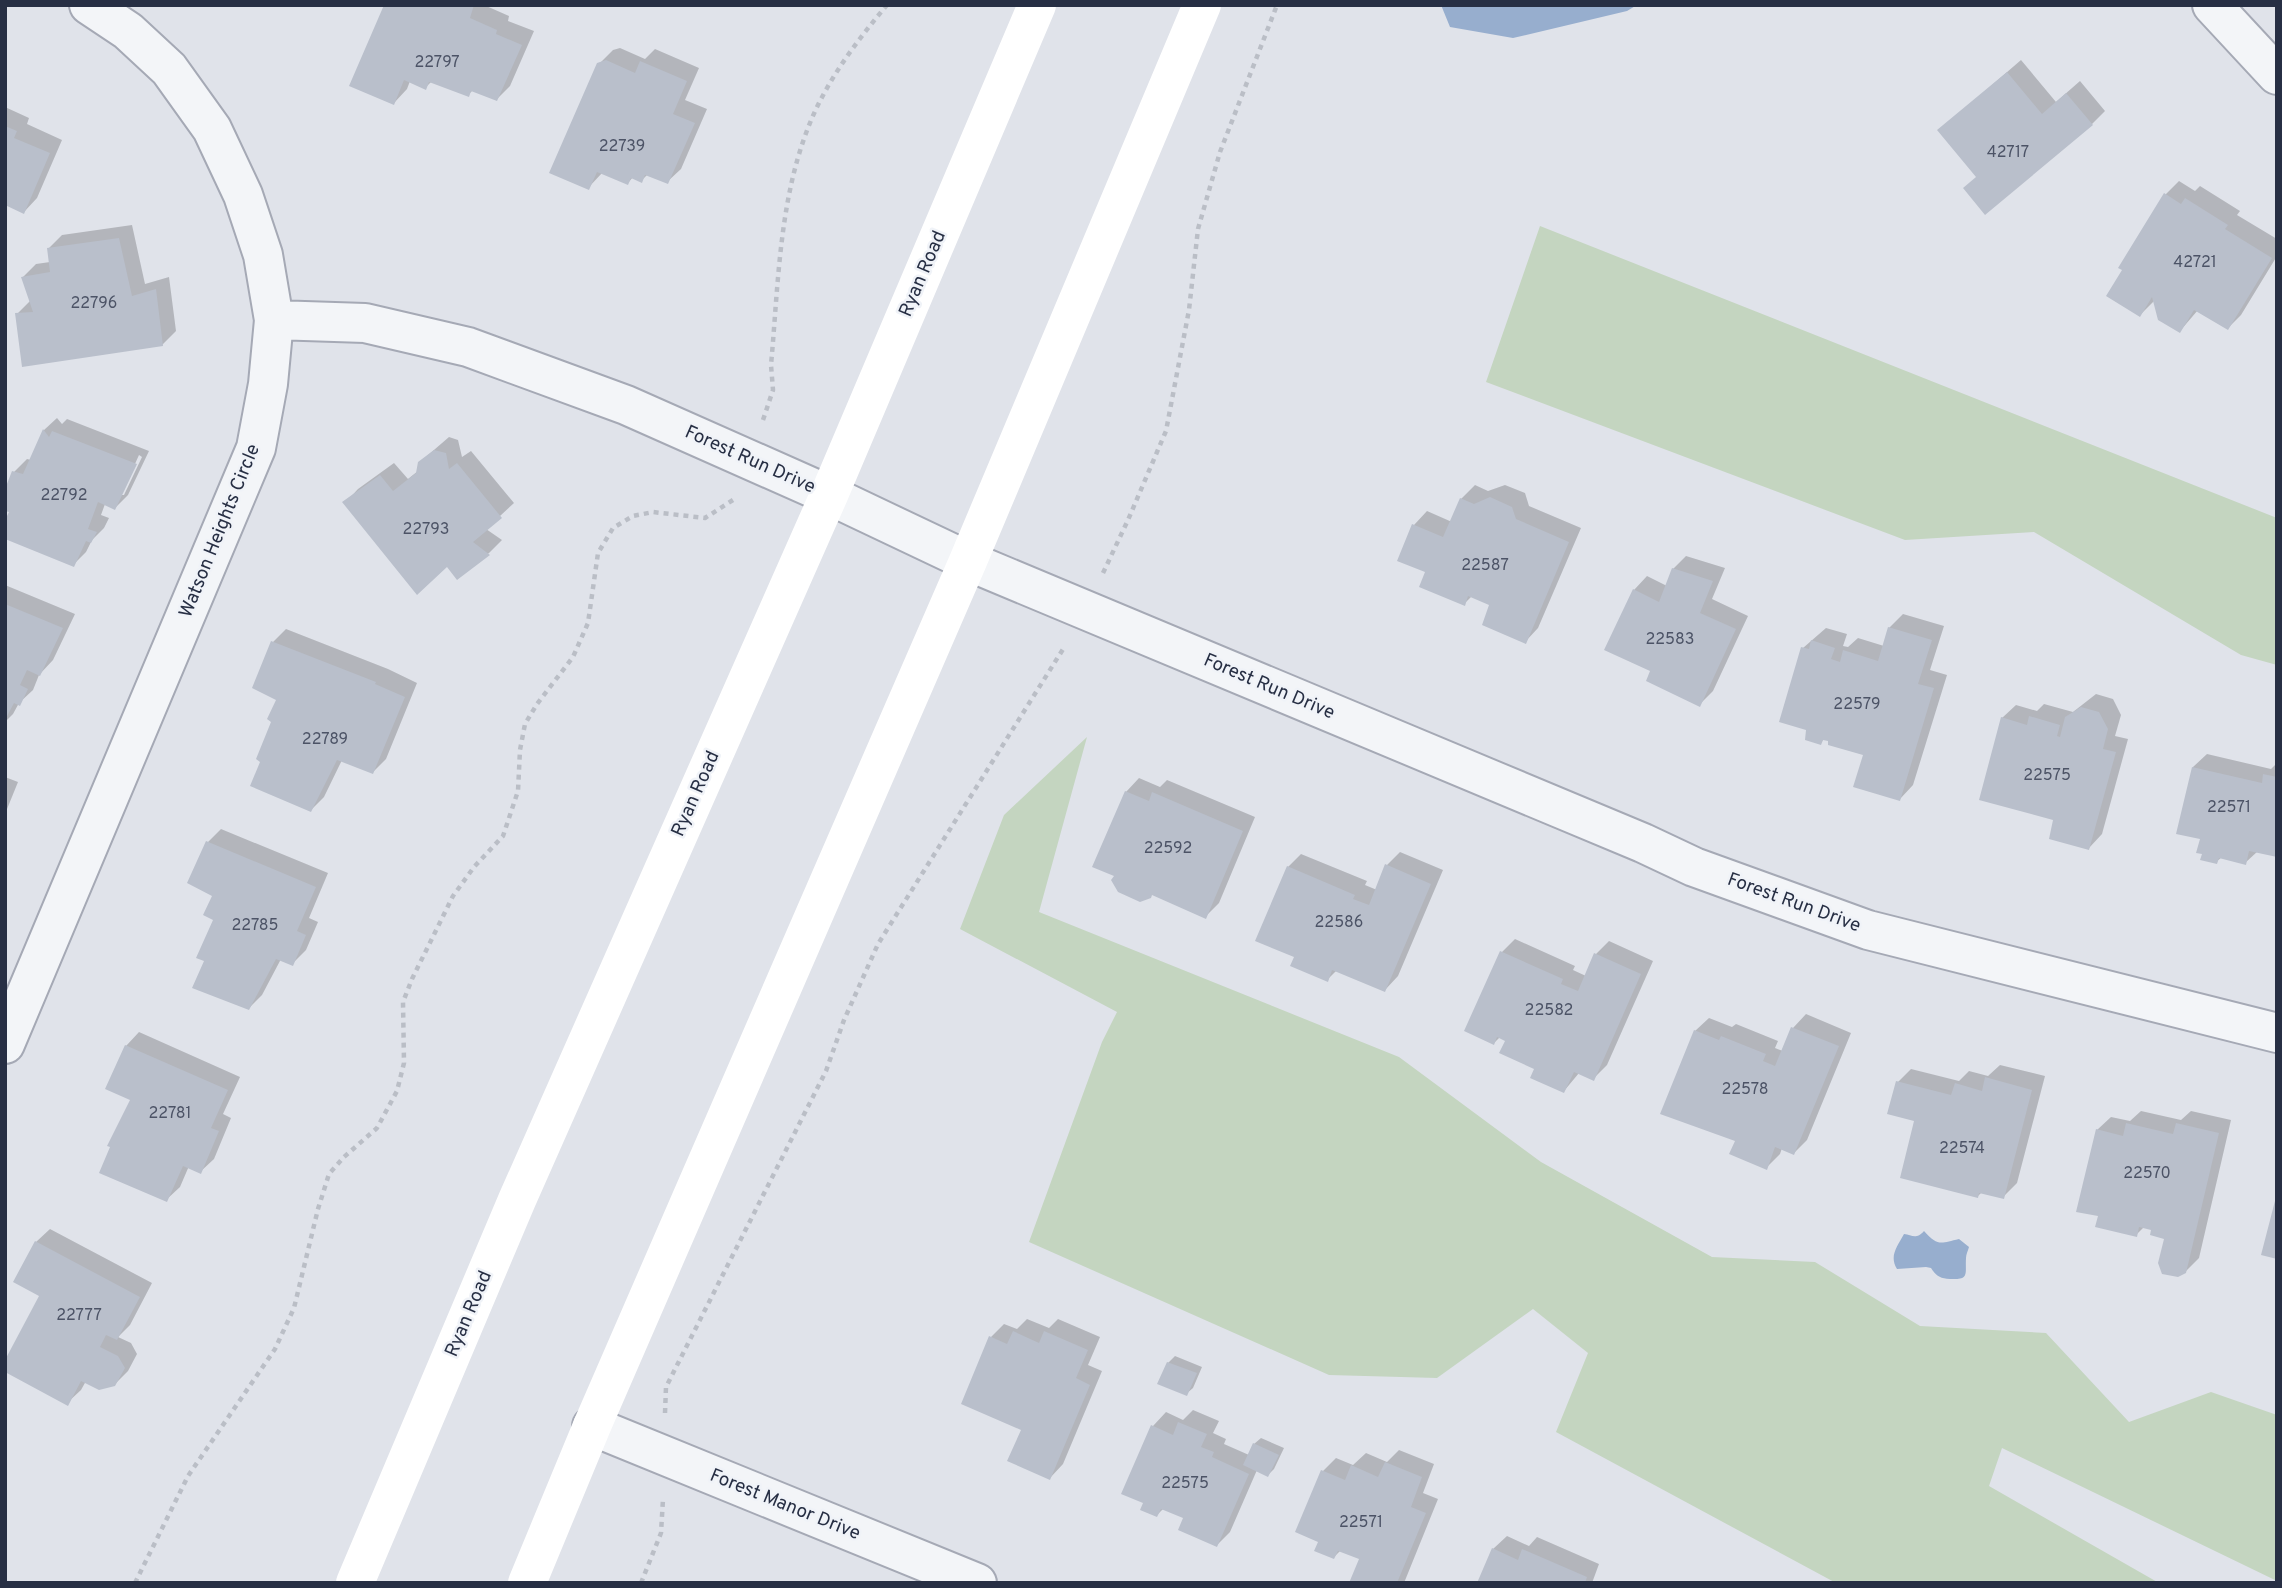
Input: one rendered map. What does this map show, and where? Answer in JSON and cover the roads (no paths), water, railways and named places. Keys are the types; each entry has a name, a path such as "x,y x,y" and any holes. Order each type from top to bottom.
{"main road":[{"name":"Ryan Road","path":"355,1583 523,1187 829,495 1037,5"},
{"path":"527,1583 968,561 1202,5"}],"street":[{"name":"Watson Heights Circle","path":"5,1044 256,448 268,384 274,320 263,255 243,195 212,129 169,69 128,31 89,5"},
{"path":"2212,5 2277,75"},
{"name":"Forest Run Drive","path":"274,320 365,323 468,347 626,405 829,495 968,561 1643,843 1694,867 1868,930 2277,1033"},
{"name":"Forest Manor Drive","path":"593,1426 977,1583"}],"water":[{"path":"1441,5 1637,5 1627,11 1513,38 1450,27"},
{"path":"1924,1231 1936,1242 1959,1239 1969,1247 1964,1277 1944,1278 1926,1267 1897,1269 1894,1256 1904,1234 1916,1236"}]}
